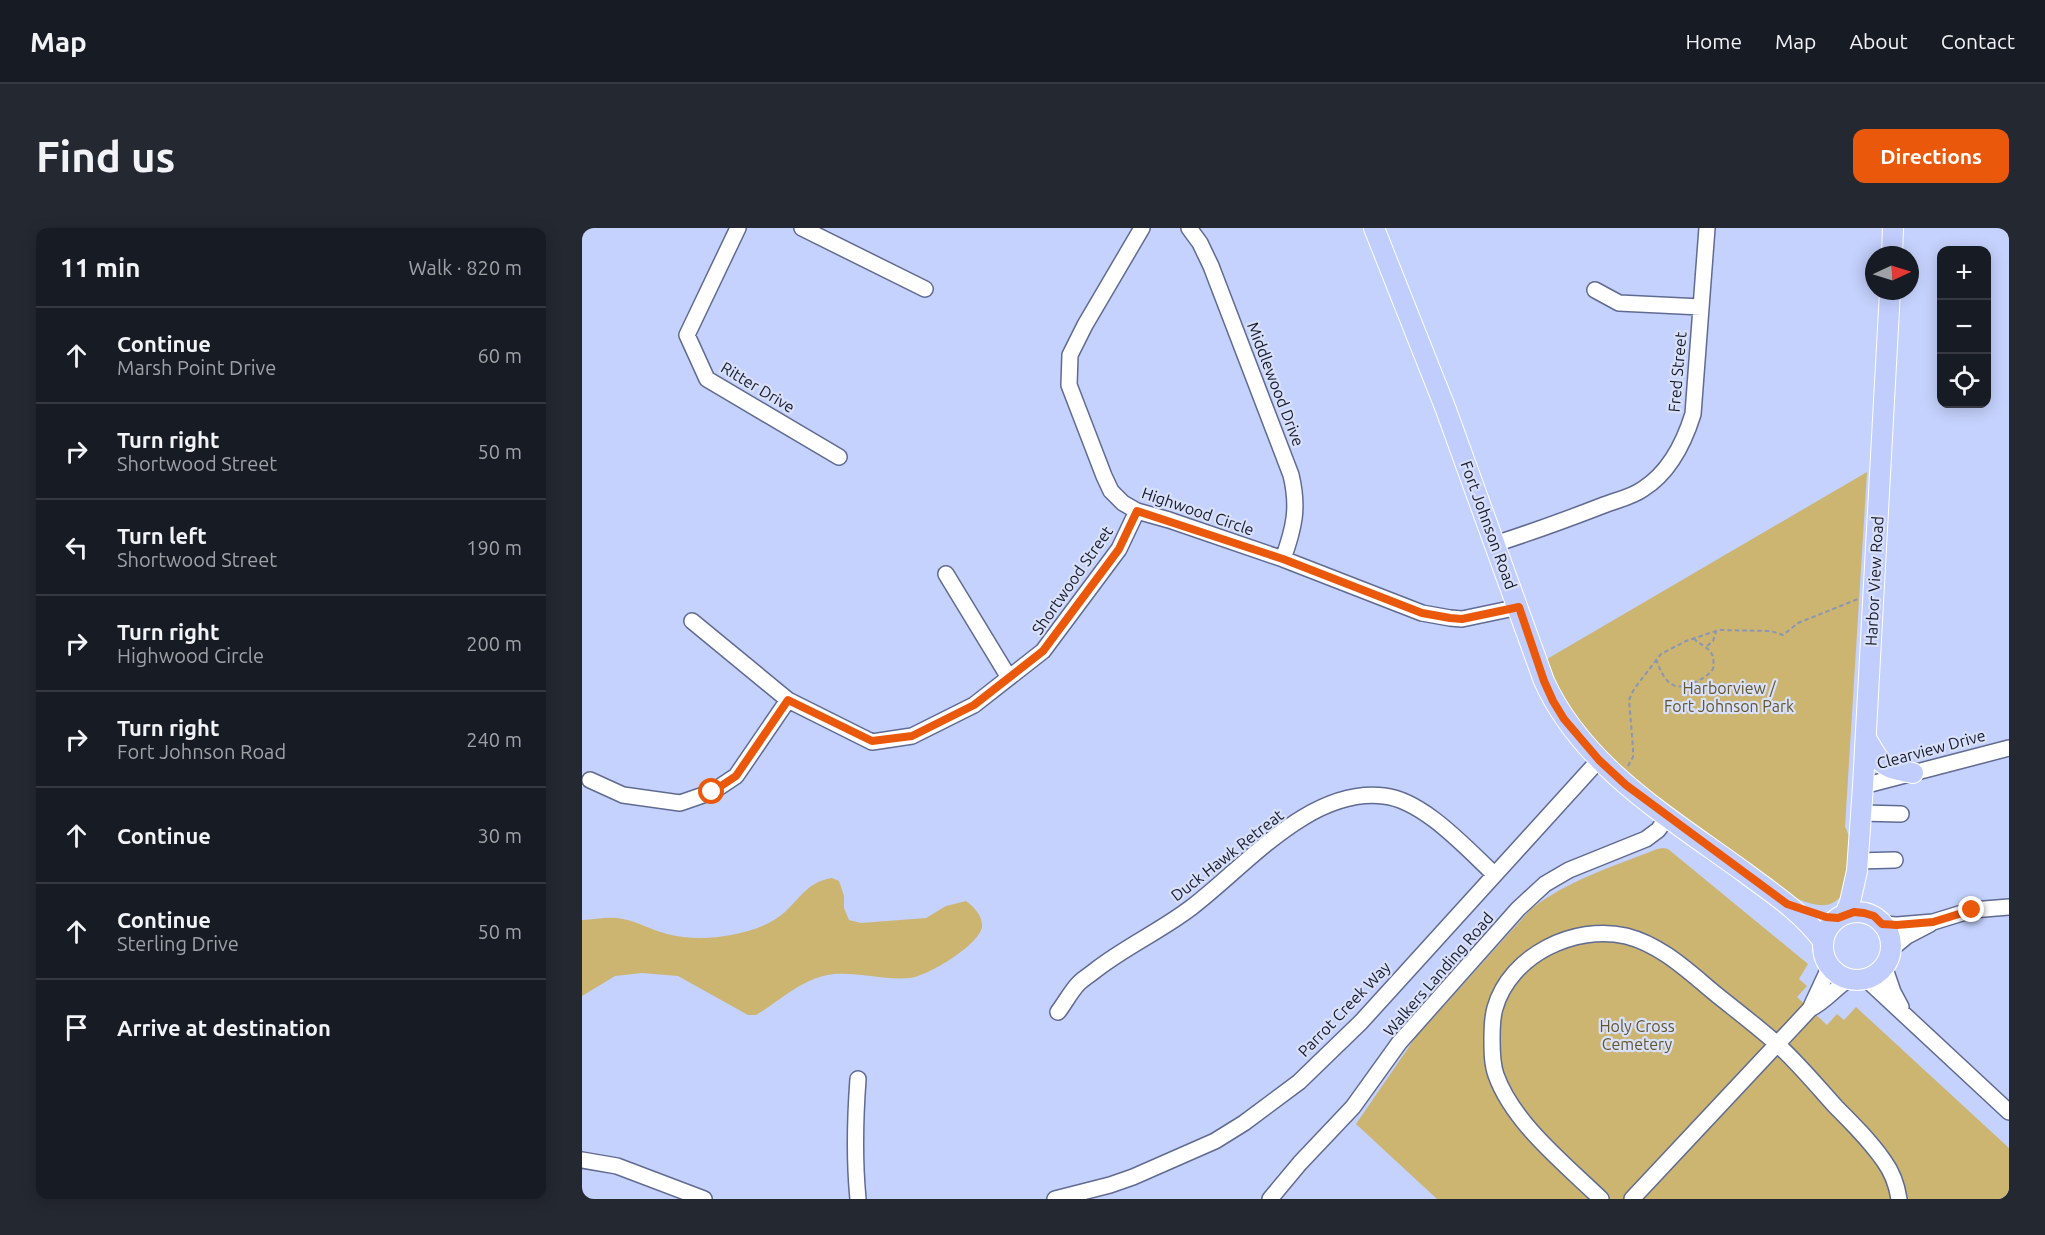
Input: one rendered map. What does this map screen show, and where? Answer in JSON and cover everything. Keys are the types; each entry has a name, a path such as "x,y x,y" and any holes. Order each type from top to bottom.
{"main road":[{"name":"Fort Johnson Road","path":"1374,228 1445,407 1544,681 1564,719 1599,760 1619,778 1668,817 1787,904 1813,927 1823,941"},
{"path":"1892,246 1893,228"},
{"name":"Harbor View Road","path":"1841,916 1850,902 1857,866 1890,300"},
{"path":"1866,738 1879,760 1889,768 1913,773"},
{"name":"Harbor View Road","path":"1857,866 1862,898 1878,920"},
{"name":"Fort Johnson Road","path":"1787,904 1826,917 1841,916"},
{"path":"1854,912 1864,913 1878,920 1890,940 1887,958 1875,974 1857,979 1835,972 1825,958 1823,941 1831,924 1841,916 1854,912"}],"street":[{"name":"Ritter Drive","path":"738,228 687,335 707,379 839,457"},
{"path":"802,228 925,289"},
{"name":"Highwood Circle","path":"1142,228 1085,325 1070,355 1068,368 1069,385 1111,491 1123,503 1137,511 1283,559 1422,613 1462,619 1519,607"},
{"name":"Middlewood Drive","path":"1189,228 1200,243 1211,266 1291,475 1295,493 1296,517 1283,559"},
{"name":"Fred Street","path":"1495,544 1553,525 1642,490 1663,472 1684,442 1693,414 1707,228"},
{"path":"1595,290 1619,303 1701,307"},
{"name":"Shortwood Street","path":"692,621 788,700 872,741 912,736 974,705 1008,676 1043,651 1119,549 1137,511"},
{"path":"946,574 1008,676"},
{"path":"590,780 623,795 680,803 712,792 736,776 788,700"},
{"name":"Clearview Drive","path":"1863,786 2009,748"},
{"name":"Parrot Creek Way","path":"1055,1199 1133,1177 1215,1141 1244,1123 1299,1082 1361,1022 1599,760"},
{"name":"Duck Hawk Retreat","path":"1058,1012 1079,983 1112,958 1192,907 1286,828 1329,805 1352,797 1387,796 1421,810 1494,874"},
{"path":"1861,813 1900,814"},
{"name":"Walkers Landing Road","path":"1270,1199 1353,1107 1400,1043 1518,909 1545,884 1569,870 1646,840 1668,817"},
{"path":"1857,866 1896,860"},
{"path":"1909,1019 1893,992 1887,958 1907,936 1933,922 1972,910 2009,907"},
{"path":"1878,920 1897,925 1933,922"},
{"path":"1601,1199 1525,1124 1512,1107 1495,1074 1492,1051 1495,1008 1513,975 1527,961 1549,946 1586,934 1606,933 1627,936 1662,951 1777,1044 1872,1144 1886,1164 1899,1199"},
{"path":"1632,1199 1810,1009 1830,966"},
{"path":"1810,1009 1823,1002 1837,987 1857,979 1909,1019 2009,1112"},
{"path":"858,1079 855,1160 858,1199"},
{"path":"582,1160 617,1166 704,1199"}],"path":[{"path":"1619,778 1633,757 1629,700 1634,689 1661,654 1694,638 1716,631 1738,630 1783,635 1798,623 1856,600 1873,598"},
{"path":"1707,646 1713,641 1716,631"},
{"path":"1656,659 1662,675 1673,685 1685,687 1703,679 1713,669 1713,655 1707,646 1694,638"}],"green space":[{"name":"Harborview / Fort Johnson Park","path":"1867,472 1845,827 1850,844 1848,877 1846,888 1837,900 1820,905 1800,900 1773,885 1633,779 1604,753 1580,726 1560,692 1547,659"},
{"name":"Holy Cross Cemetery","path":"1663,848 1668,849 1808,964 1799,979 1807,986 1797,997 1827,1025 1837,1014 1844,1020 1856,1007 2009,1148 2009,1199 1437,1199 1356,1124 1415,1038 1531,909 1576,882"},
{"path":"832,878 839,881 844,896 844,908 849,920 861,923 926,918 946,906 966,901 975,909 982,927 979,934 963,951 940,966 918,976 899,978 833,974 823,976 796,988 756,1015 748,1015 678,976 642,973 615,976 582,996 582,920 618,918 682,937 707,938 731,935 773,921 811,886"}],"route":[{"path":"712,792 736,776 788,700 872,741 912,736 974,705 1008,676 1043,651 1119,549 1137,511 1283,559 1422,613 1462,619 1519,607 1553,701 1564,719 1599,760 1626,785 1787,904 1826,917 1838,918 1854,912 1864,913 1874,916 1882,924 1897,925 1933,922 1972,910"}]}
